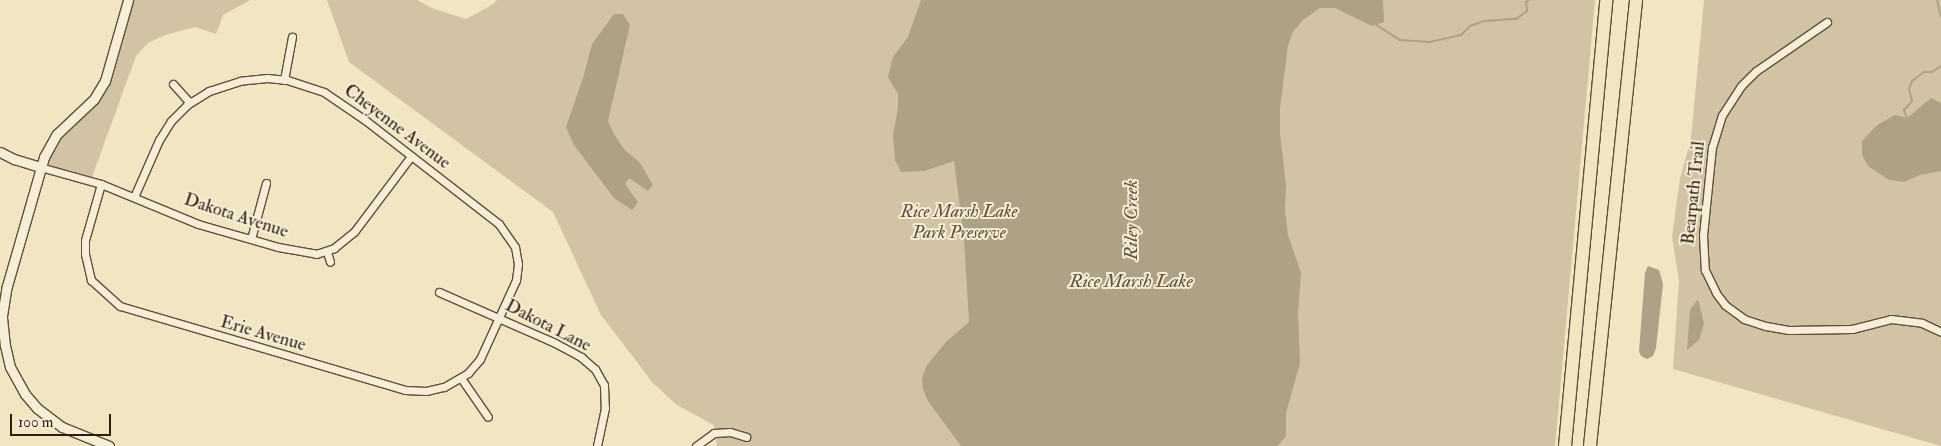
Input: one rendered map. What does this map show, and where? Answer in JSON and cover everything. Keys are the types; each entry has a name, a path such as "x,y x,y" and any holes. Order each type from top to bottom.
{"highway":[{"path":"1565,446 1606,0"},
{"path":"1590,446 1636,0"}],"street":[{"path":"109,446 62,427 37,408 25,394 10,368 4,346 2,316 7,286 40,167 57,134 94,99 104,81 128,0"},
{"name":"Bearpath Trail","path":"1827,22 1756,71 1741,86 1722,115 1716,131 1711,156 1703,235 1705,270 1716,293 1725,305 1744,319 1766,326 1789,330 1852,329 1891,319 1922,324 1941,332"},
{"path":"284,80 292,37"},
{"name":"Cheyenne Avenue","path":"134,196 159,140 171,120 190,103 209,91 240,81 267,78 284,80 324,92 365,120 499,224 508,235 515,248 518,264 516,280 500,318"},
{"path":"174,84 190,103"},
{"name":"Dakota Avenue","path":"0,152 14,159 101,184 134,196 198,224 302,254 327,252 344,242 354,232 411,156"},
{"name":"Dakota Avenue","path":"0,161 14,159"},
{"path":"250,239 266,183"},
{"name":"Erie Avenue","path":"101,184 88,227 85,254 91,280 120,306 405,390 426,391 444,387 461,378 480,359 500,318"},
{"path":"327,252 330,262"},
{"name":"Dakota Lane","path":"439,292 572,352 595,369 604,385 605,408 598,446"},
{"path":"461,378 488,417"},
{"path":"696,446 714,433 730,432 746,437"}],"green space":[{"path":"133,0 250,0 223,15 216,34 195,27 165,35 148,43 136,56 92,177 83,179 40,167 66,125 88,105 111,59"},
{"name":"Rice Marsh Lake Park Preserve","path":"327,0 417,0 432,8 466,19 497,0 1595,0 1555,446 717,446 714,425 677,405 653,383 601,315 553,212 349,62"},
{"path":"1704,0 1941,0 1941,446 1673,369 1679,281 1672,237 1680,179 1691,138"}],"water":[{"name":"Rice Marsh Lake","path":"921,0 1383,0 1384,22 1372,26 1335,8 1320,8 1303,20 1293,32 1288,45 1280,108 1280,135 1286,184 1285,209 1288,235 1301,273 1298,313 1300,363 1286,413 1286,436 1278,446 961,446 928,401 923,389 922,378 927,365 946,342 969,322 964,239 954,161 924,171 901,172 895,160 893,136 898,108 898,94 888,77 893,57 908,37"},
{"path":"614,14 623,14 630,25 608,121 624,149 640,163 653,185 648,191 629,178 625,184 638,202 632,210 614,198 574,145 566,127 584,75 592,44"},
{"path":"1931,98 1941,103 1941,171 1920,175 1904,182 1889,180 1868,166 1862,155 1862,141 1877,125 1895,115 1907,118"},
{"path":"1648,266 1659,270 1663,284 1656,348 1653,356 1647,359 1641,356 1639,351 1645,273"},
{"path":"1697,300 1704,324 1699,340 1687,350 1690,310"}],"waterway":[{"name":"Riley Creek","path":"1375,24 1400,40 1430,42 1461,35 1470,26 1484,21 1516,19 1527,11 1526,2 1529,0"},
{"name":"Riley Creek","path":"1937,0 1941,17"},
{"name":"Riley Creek","path":"1907,118 1904,110 1912,101 1909,89 1912,81 1924,72 1932,72 1941,66"}]}
